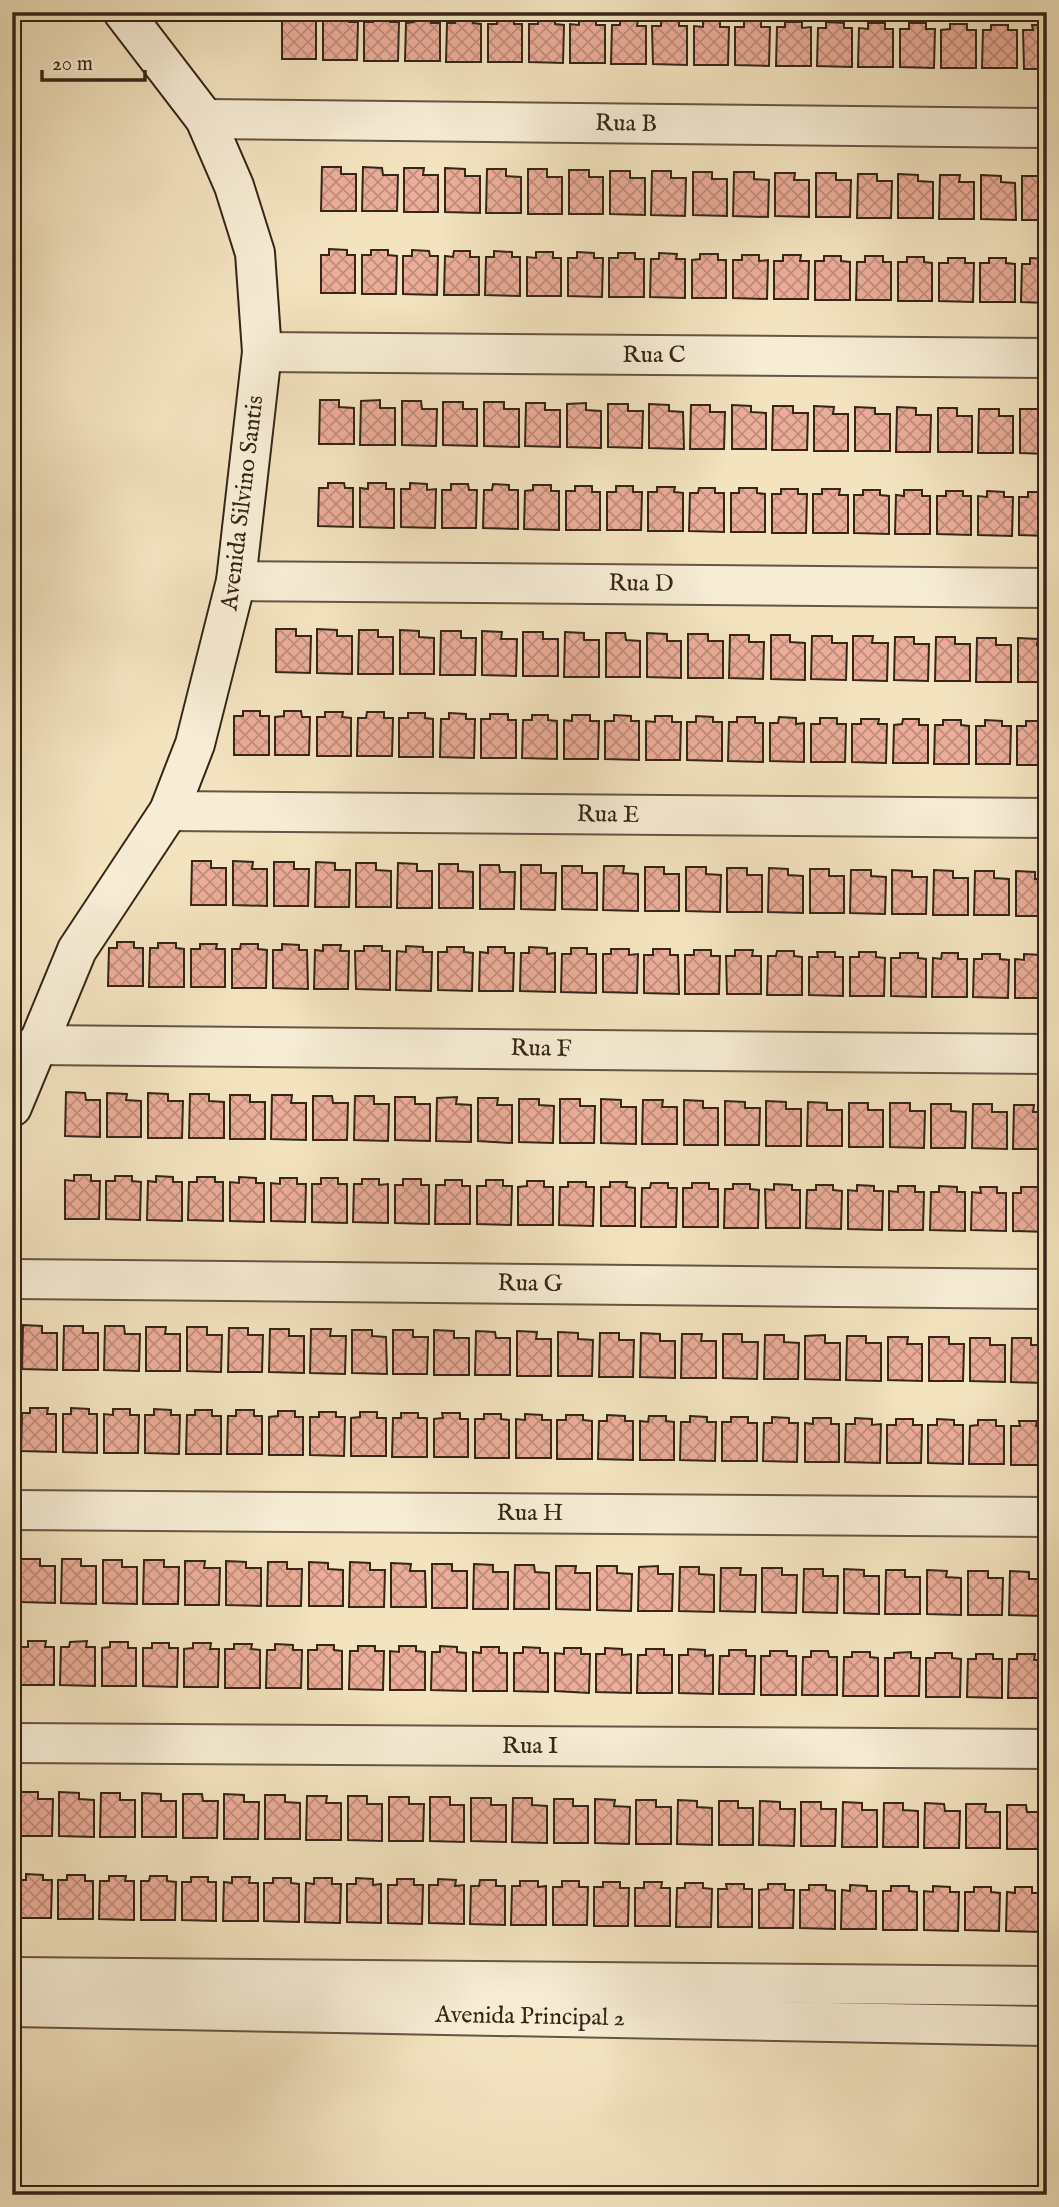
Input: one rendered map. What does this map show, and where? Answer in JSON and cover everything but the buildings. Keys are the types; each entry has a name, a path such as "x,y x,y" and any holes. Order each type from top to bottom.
{"street":[{"name":"Avenida Silvino Santis","path":"12,1107 76,950 169,811 195,744 236,581 262,352 255,253 234,187 205,120 123,12"},
{"name":"Rua B","path":"205,120 1047,128"},
{"name":"Rua C","path":"262,352 1047,358"},
{"name":"Rua D","path":"236,581 1047,588"},
{"name":"Rua E","path":"169,811 1047,818"},
{"name":"Rua F","path":"36,1045 1047,1054"},
{"name":"Rua G","path":"12,1279 1047,1289"},
{"name":"Rua H","path":"12,1510 1047,1517"},
{"name":"Rua I","path":"12,1743 1047,1749"},
{"name":"Avenida Principal 2","path":"12,1977 1047,1986"},
{"name":"Avenida Principal 2","path":"12,2007 1047,2026"}]}
